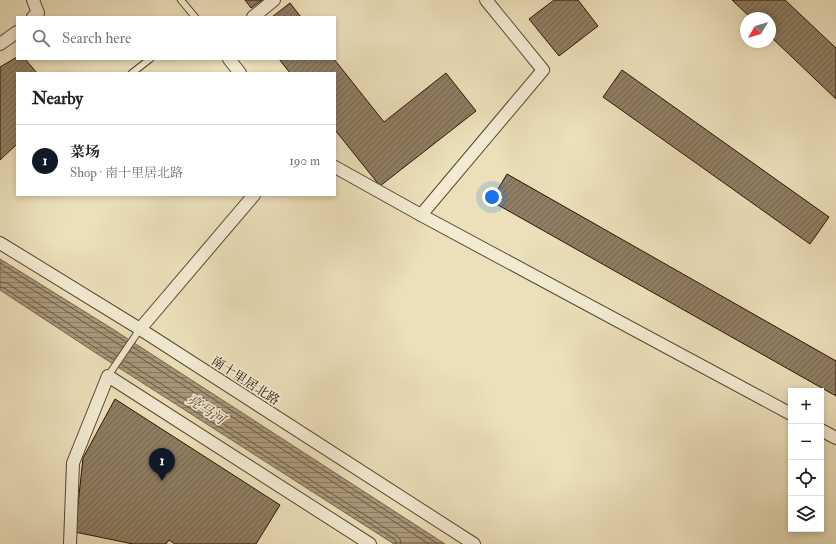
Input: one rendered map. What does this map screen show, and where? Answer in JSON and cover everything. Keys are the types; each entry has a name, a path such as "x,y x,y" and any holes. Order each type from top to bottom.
{"street":[{"path":"33,0 38,13 34,16"},
{"path":"254,16 274,0"},
{"path":"421,215 543,70 486,0"},
{"path":"0,44 16,33"},
{"path":"230,60 239,72"},
{"path":"336,168 421,215 788,412"},
{"path":"140,329 253,196"},
{"name":"南十里居北路","path":"0,244 140,329 474,544"},
{"path":"70,544 72,463 108,376 370,544"},
{"path":"824,432 836,438"}],"lane":[{"path":"181,0 193,16"},
{"path":"133,72 149,60"},
{"path":"108,376 140,329"}],"water":[{"name":"亮马河","path":"0,259 111,328 445,544 394,544 0,290"}],"building":[{"path":"245,0 262,0 251,8"},
{"path":"554,0 578,0 598,26 559,56 529,19"},
{"path":"732,0 785,0 836,48 836,99 776,42 776,12 745,12"},
{"path":"290,3 300,16 273,16"},
{"path":"16,58 16,60 26,60 36,72 16,72 16,145 0,160 0,67"},
{"path":"280,60 335,60 384,122 446,73 476,111 380,186 336,131 336,72 289,72"},
{"path":"622,70 829,217 810,244 603,97"},
{"path":"507,174 836,361 836,396 824,388 491,201"},
{"path":"115,399 280,505 256,544 175,544 169,540 166,544 133,544 75,532 83,458"}],"place":[{"name":"菜场","path":"162,481"}]}
